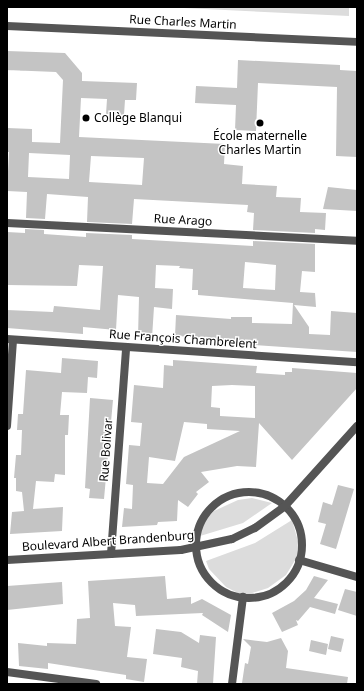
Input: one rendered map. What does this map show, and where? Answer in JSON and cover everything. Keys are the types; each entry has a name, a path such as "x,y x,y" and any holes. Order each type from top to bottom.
{"street":[{"name":"Rue Charles Martin","path":"7,26 357,42"},
{"name":"Rue Arago","path":"7,223 357,241"},
{"name":"Rue François Chambrelent","path":"10,340 357,362"},
{"path":"7,426 10,340"},
{"name":"Rue Bolivar","path":"111,554 126,348"},
{"name":"Boulevard Albert Brandenburg","path":"7,560 196,548 243,534 266,521 285,506 357,426"},
{"path":"254,492 265,494 285,506 299,528 302,545 299,560 291,576 278,589 267,594 243,597 225,591 208,578 198,558 196,548 200,526 205,515 221,500 237,493 254,492"},
{"path":"299,560 357,577"},
{"path":"232,684 243,597"},
{"path":"7,672 96,684"}],"shaded area":[{"path":"163,7 349,7 349,16"},
{"path":"252,498 272,503 243,523 200,536 201,524 214,511 238,500"},
{"path":"292,520 298,541 297,557 286,575 268,588 246,595 238,593 226,587 209,569 206,561 255,543"}],"building":[{"path":"7,51 65,53 82,73 82,81 137,83 136,100 125,100 124,115 106,114 107,99 81,98 79,137 225,144 224,164 243,166 242,184 277,186 276,197 301,198 300,212 326,213 325,230 315,229 315,233 253,230 254,213 247,212 248,205 134,199 132,224 87,222 88,197 47,194 45,219 26,218 27,192 7,191 9,152 7,152 7,128 32,129 32,142 60,143 63,80 56,72 7,70","holes":["29,153 70,155 69,179 28,177","91,156 144,158 142,185 89,182"]},
{"path":"238,60 340,65 340,70 357,71 357,157 336,156 337,87 258,83 256,131 235,130 236,105 195,103 196,86 237,88"},
{"path":"328,187 357,190 357,211 323,209"},
{"path":"25,229 44,230 44,234 86,237 86,233 132,235 132,239 253,246 253,241 315,244 315,272 302,271 300,292 315,293 316,307 294,305 309,327 309,334 330,335 331,311 357,313 357,352 196,341 196,337 175,336 176,315 231,319 231,317 252,317 252,323 292,324 293,303 198,295 198,290 192,290 193,269 179,268 180,266 156,265 155,288 173,289 172,309 154,307 152,338 138,337 139,297 118,295 116,330 83,327 83,334 7,328 7,310 53,312 54,306 100,310 103,266 79,265 77,286 7,285 7,232 25,233","holes":["245,262 276,265 275,290 243,288"]},
{"path":"62,358 98,361 97,378 88,377 87,393 62,392 60,415 69,415 68,435 65,435 65,475 55,474 54,482 36,481 33,509 63,507 62,531 10,534 12,512 24,511 22,492 16,491 16,478 14,478 16,455 21,455 22,430 17,430 18,414 23,414 26,370 61,373"},
{"path":"173,360 257,366 256,373 285,375 285,372 292,372 292,368 357,373 357,388 292,460 259,423 256,467 237,466 201,472 209,482 196,492 198,494 188,507 178,500 177,521 158,522 157,525 122,527 124,508 132,509 133,485 126,484 129,445 140,446 142,423 131,422 134,385 163,388 164,365 173,366","holes":["212,386 255,386 255,418 220,416 220,408 211,407","184,422 207,424 207,429 240,431 184,457 163,484 147,483 149,457 175,461"]},
{"path":"90,398 113,400 104,499 89,498 90,489 85,488"},
{"path":"338,485 354,489 336,549 320,544 326,524 318,522 323,502 332,505"},
{"path":"165,576 167,599 191,597 191,604 202,599 231,615 228,632 202,615 203,613 136,616 135,605 113,603 115,626 131,627 127,657 147,659 144,682 126,679 126,675 48,663 48,669 19,666 18,643 47,646 47,643 76,644 77,619 90,618 88,581"},
{"path":"314,576 328,580 314,598 338,604 335,614 310,607 298,621 296,620 298,625 282,632 272,613 294,601 306,590"},
{"path":"62,582 63,604 7,610 7,586"},
{"path":"345,589 357,592 357,616 338,610"},
{"path":"156,629 181,632 199,643 200,635 216,637 213,684 197,684 198,671 181,667 182,658 153,654"},
{"path":"331,636 344,639 341,652 328,649"},
{"path":"281,638 288,651 286,668 348,677 347,684 242,683 245,663 248,664 251,647 243,639 267,642"},
{"path":"311,640 328,644 326,655 309,651"}],"place":[{"name":"Collège Blanqui","path":"86,118"},
{"name":"École maternelle Charles Martin","path":"260,123"}]}
